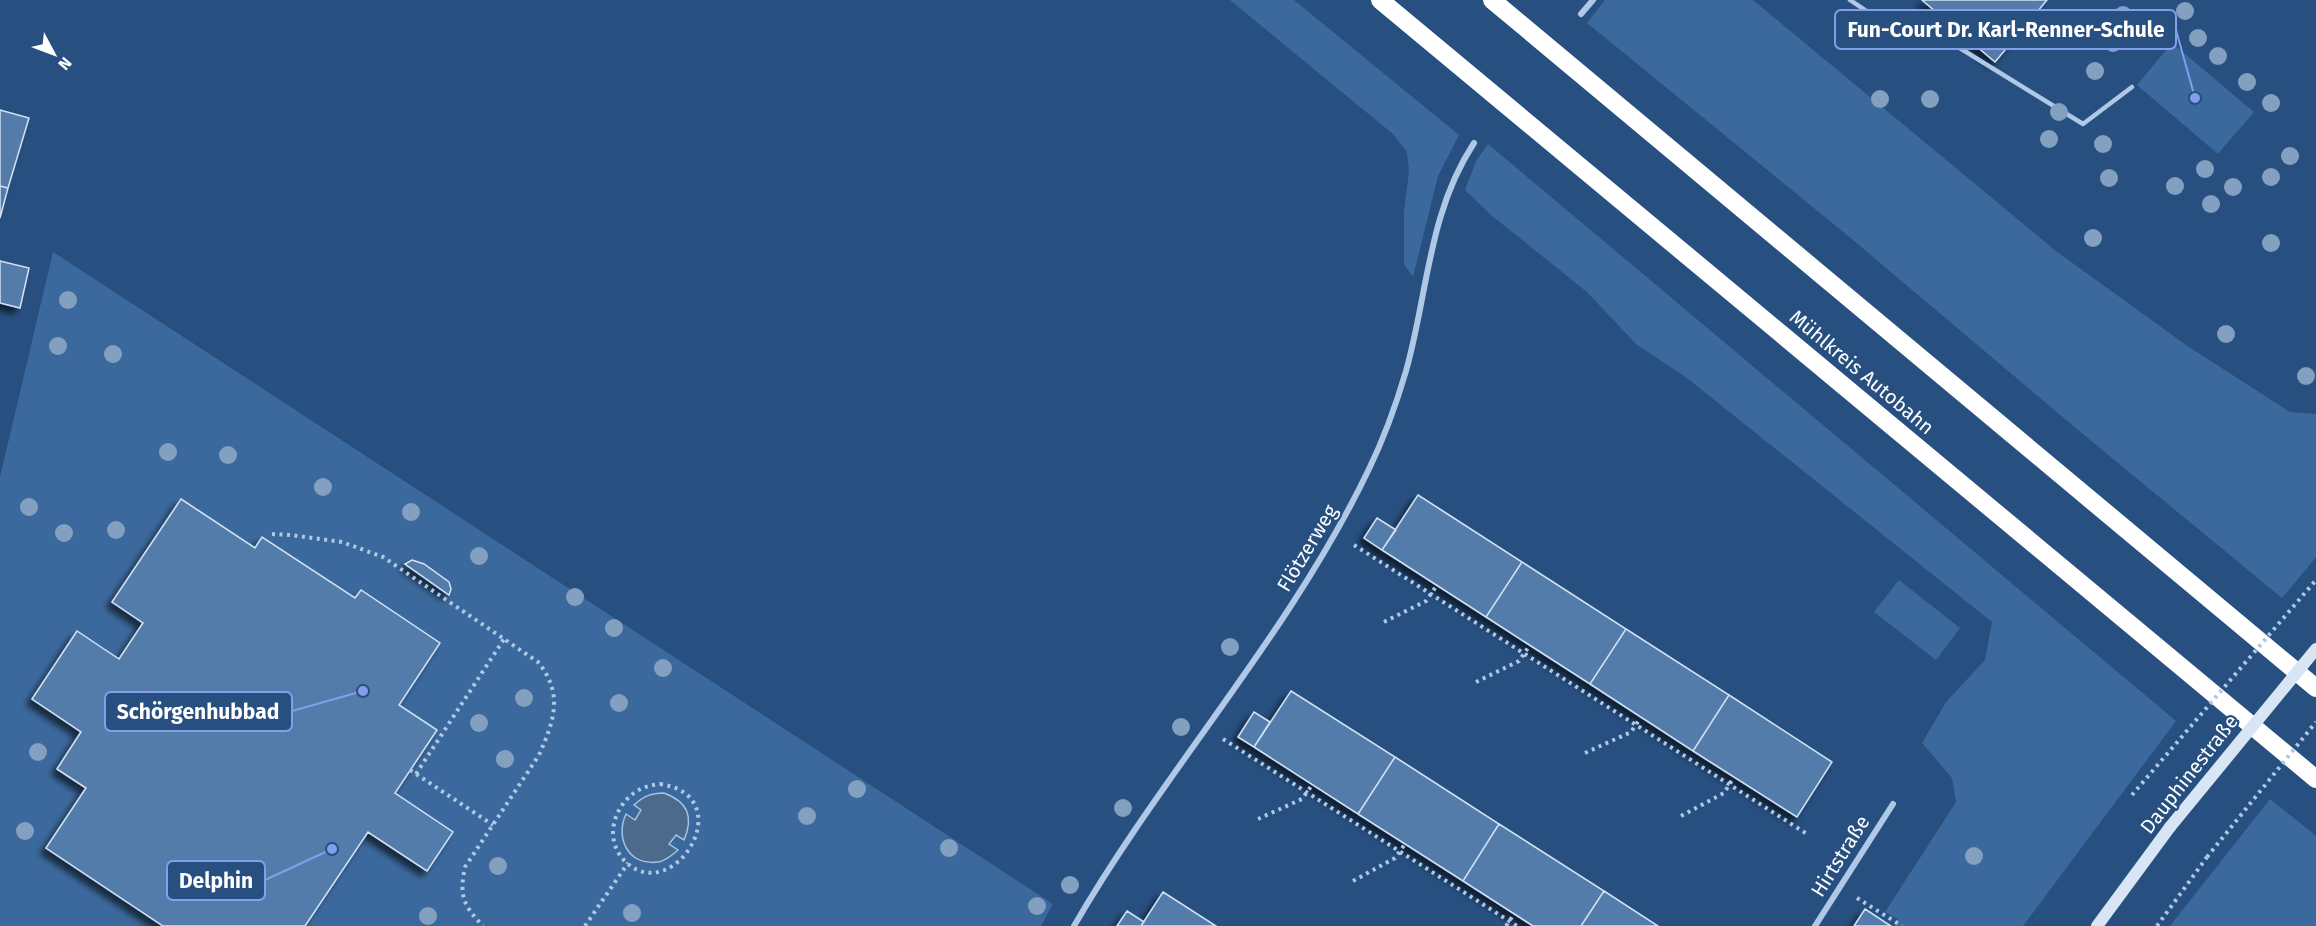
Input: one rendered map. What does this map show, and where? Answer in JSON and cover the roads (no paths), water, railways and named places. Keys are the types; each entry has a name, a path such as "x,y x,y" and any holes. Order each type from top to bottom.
{"highway":[{"name":"Mühlkreis Autobahn","path":"1380,0 2316,779"},
{"path":"1492,0 2316,688"}],"main road":[{"name":"Dauphinestraße","path":"2097,926 2170,827 2316,650"}],"street":[{"path":"1581,15 1593,0"},
{"name":"Flötzerweg","path":"1074,926 1138,824 1276,631 1356,496 1382,442 1406,371 1441,212 1458,168 1474,143"},
{"name":"Hirtstraße","path":"1815,926 1893,804"}],"lane":[{"path":"1850,0 1905,37 1937,34 2083,124 2132,87"}],"place":[{"name":"Fun-Court Dr. Karl-Renner-Schule","path":"2195,98"},
{"name":"Schörgenhubbad","path":"363,691"},
{"name":"Delphin","path":"332,849"}]}
